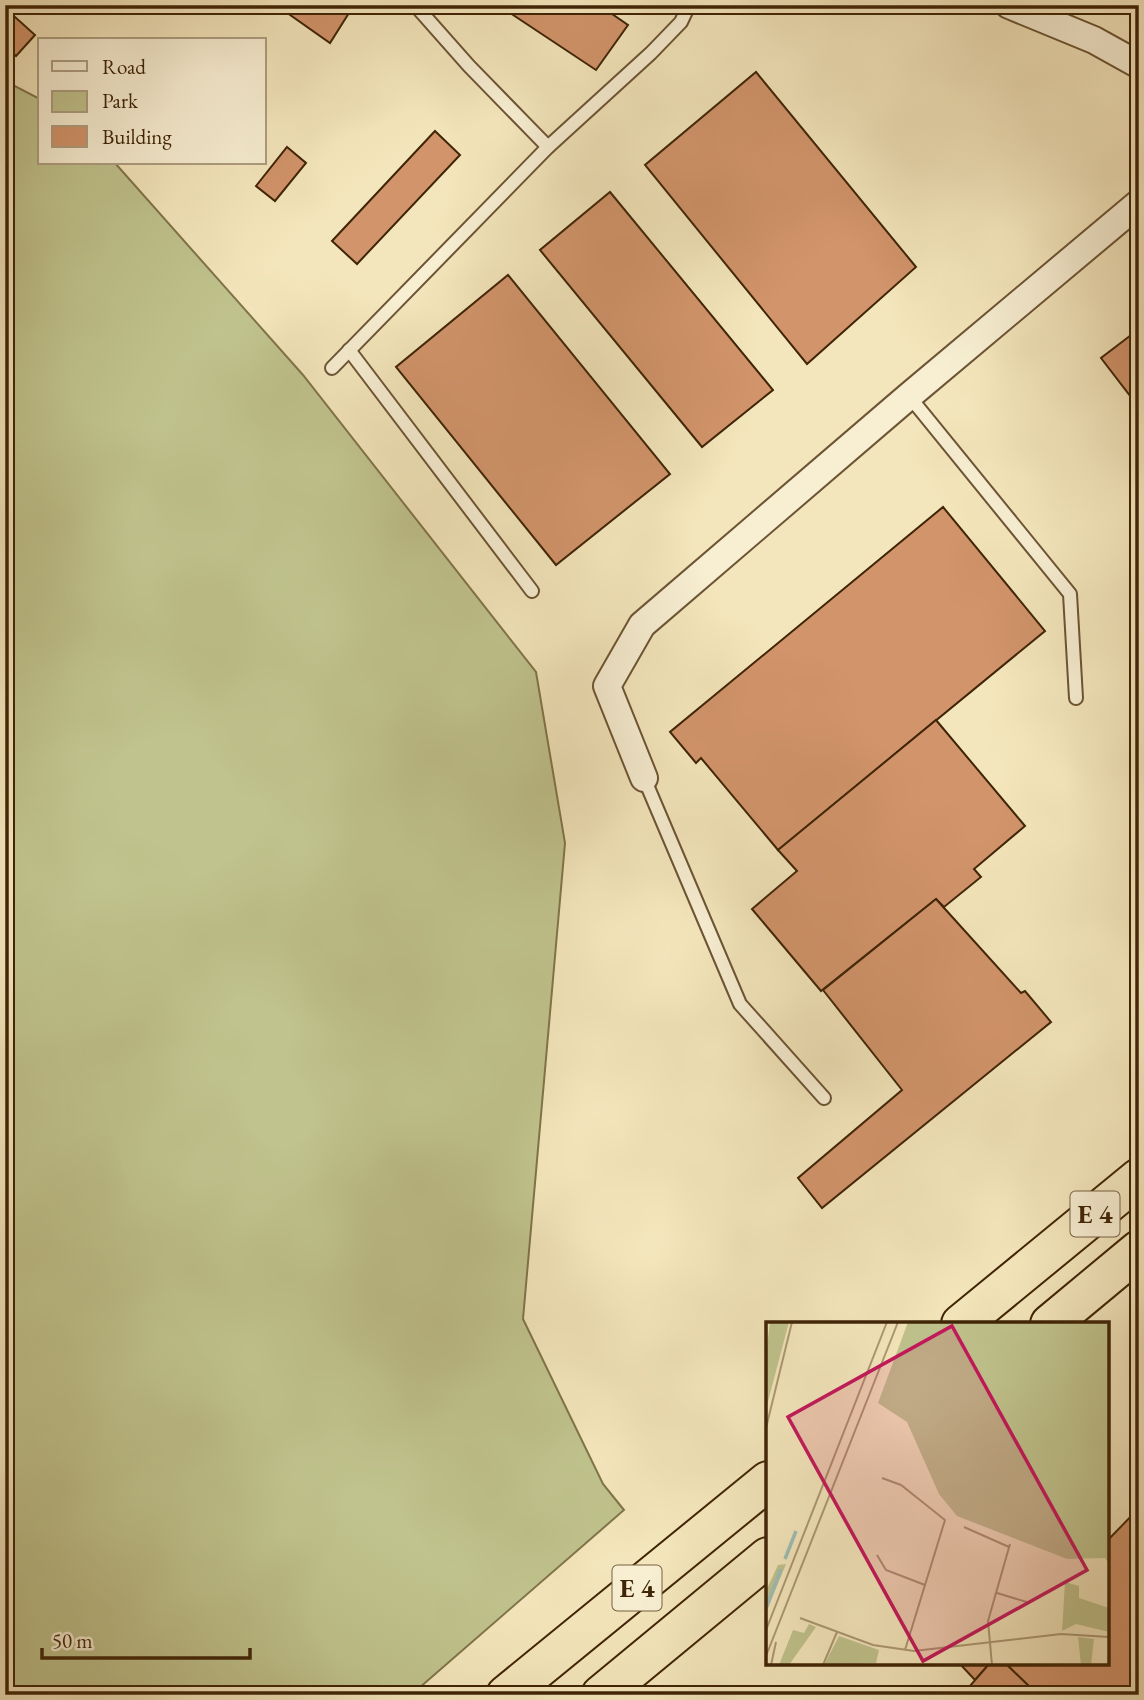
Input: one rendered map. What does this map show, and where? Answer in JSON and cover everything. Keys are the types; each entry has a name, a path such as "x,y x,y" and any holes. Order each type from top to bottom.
{"highway":[{"name":"E 4","path":"963,1322 1139,1178"},
{"name":"E 4","path":"1052,1322 1139,1250"},
{"name":"E 4","path":"506,1695 766,1483"},
{"name":"E 4","path":"601,1695 766,1559"}],"street":[{"path":"1009,5 1094,40 1139,65"},
{"path":"644,778 607,686 642,625 1139,203"}],"lane":[{"path":"415,5 469,66 548,147"},
{"path":"332,368 548,147 651,53 681,22 689,5"},
{"path":"349,350 532,591"},
{"path":"909,396 1070,594 1076,698"},
{"path":"644,778 740,1004 824,1098"}],"green space":[{"path":"5,81 38,98 38,164 116,164 303,375 536,672 565,843 523,1319 603,1484 624,1510 411,1695 5,1695"}],"building":[{"path":"276,5 354,5 330,43"},
{"path":"498,5 599,5 628,25 596,70"},
{"path":"5,8 35,35 16,56 5,46"},
{"path":"756,72 916,267 807,364 645,165"},
{"path":"435,131 460,155 357,264 332,241"},
{"path":"287,147 306,163 275,201 256,186"},
{"path":"610,192 773,390 702,447 540,250"},
{"path":"508,275 670,474 556,565 396,367"},
{"path":"1139,329 1139,391 1131,397 1101,358"},
{"path":"943,507 1045,631 778,850 701,758 696,763 670,732"},
{"path":"936,720 1025,826 974,869 981,877 944,907 936,899 821,991 752,909 797,871 778,850"},
{"path":"936,899 1021,993 1025,991 1051,1022 822,1208 798,1178 902,1090 823,990"},
{"path":"1139,1508 1139,1695 1038,1695 1007,1665 1109,1665 1109,1539"},
{"path":"961,1665 988,1665 975,1680"},
{"path":"988,1665 1007,1665 1038,1695 962,1695"}]}
